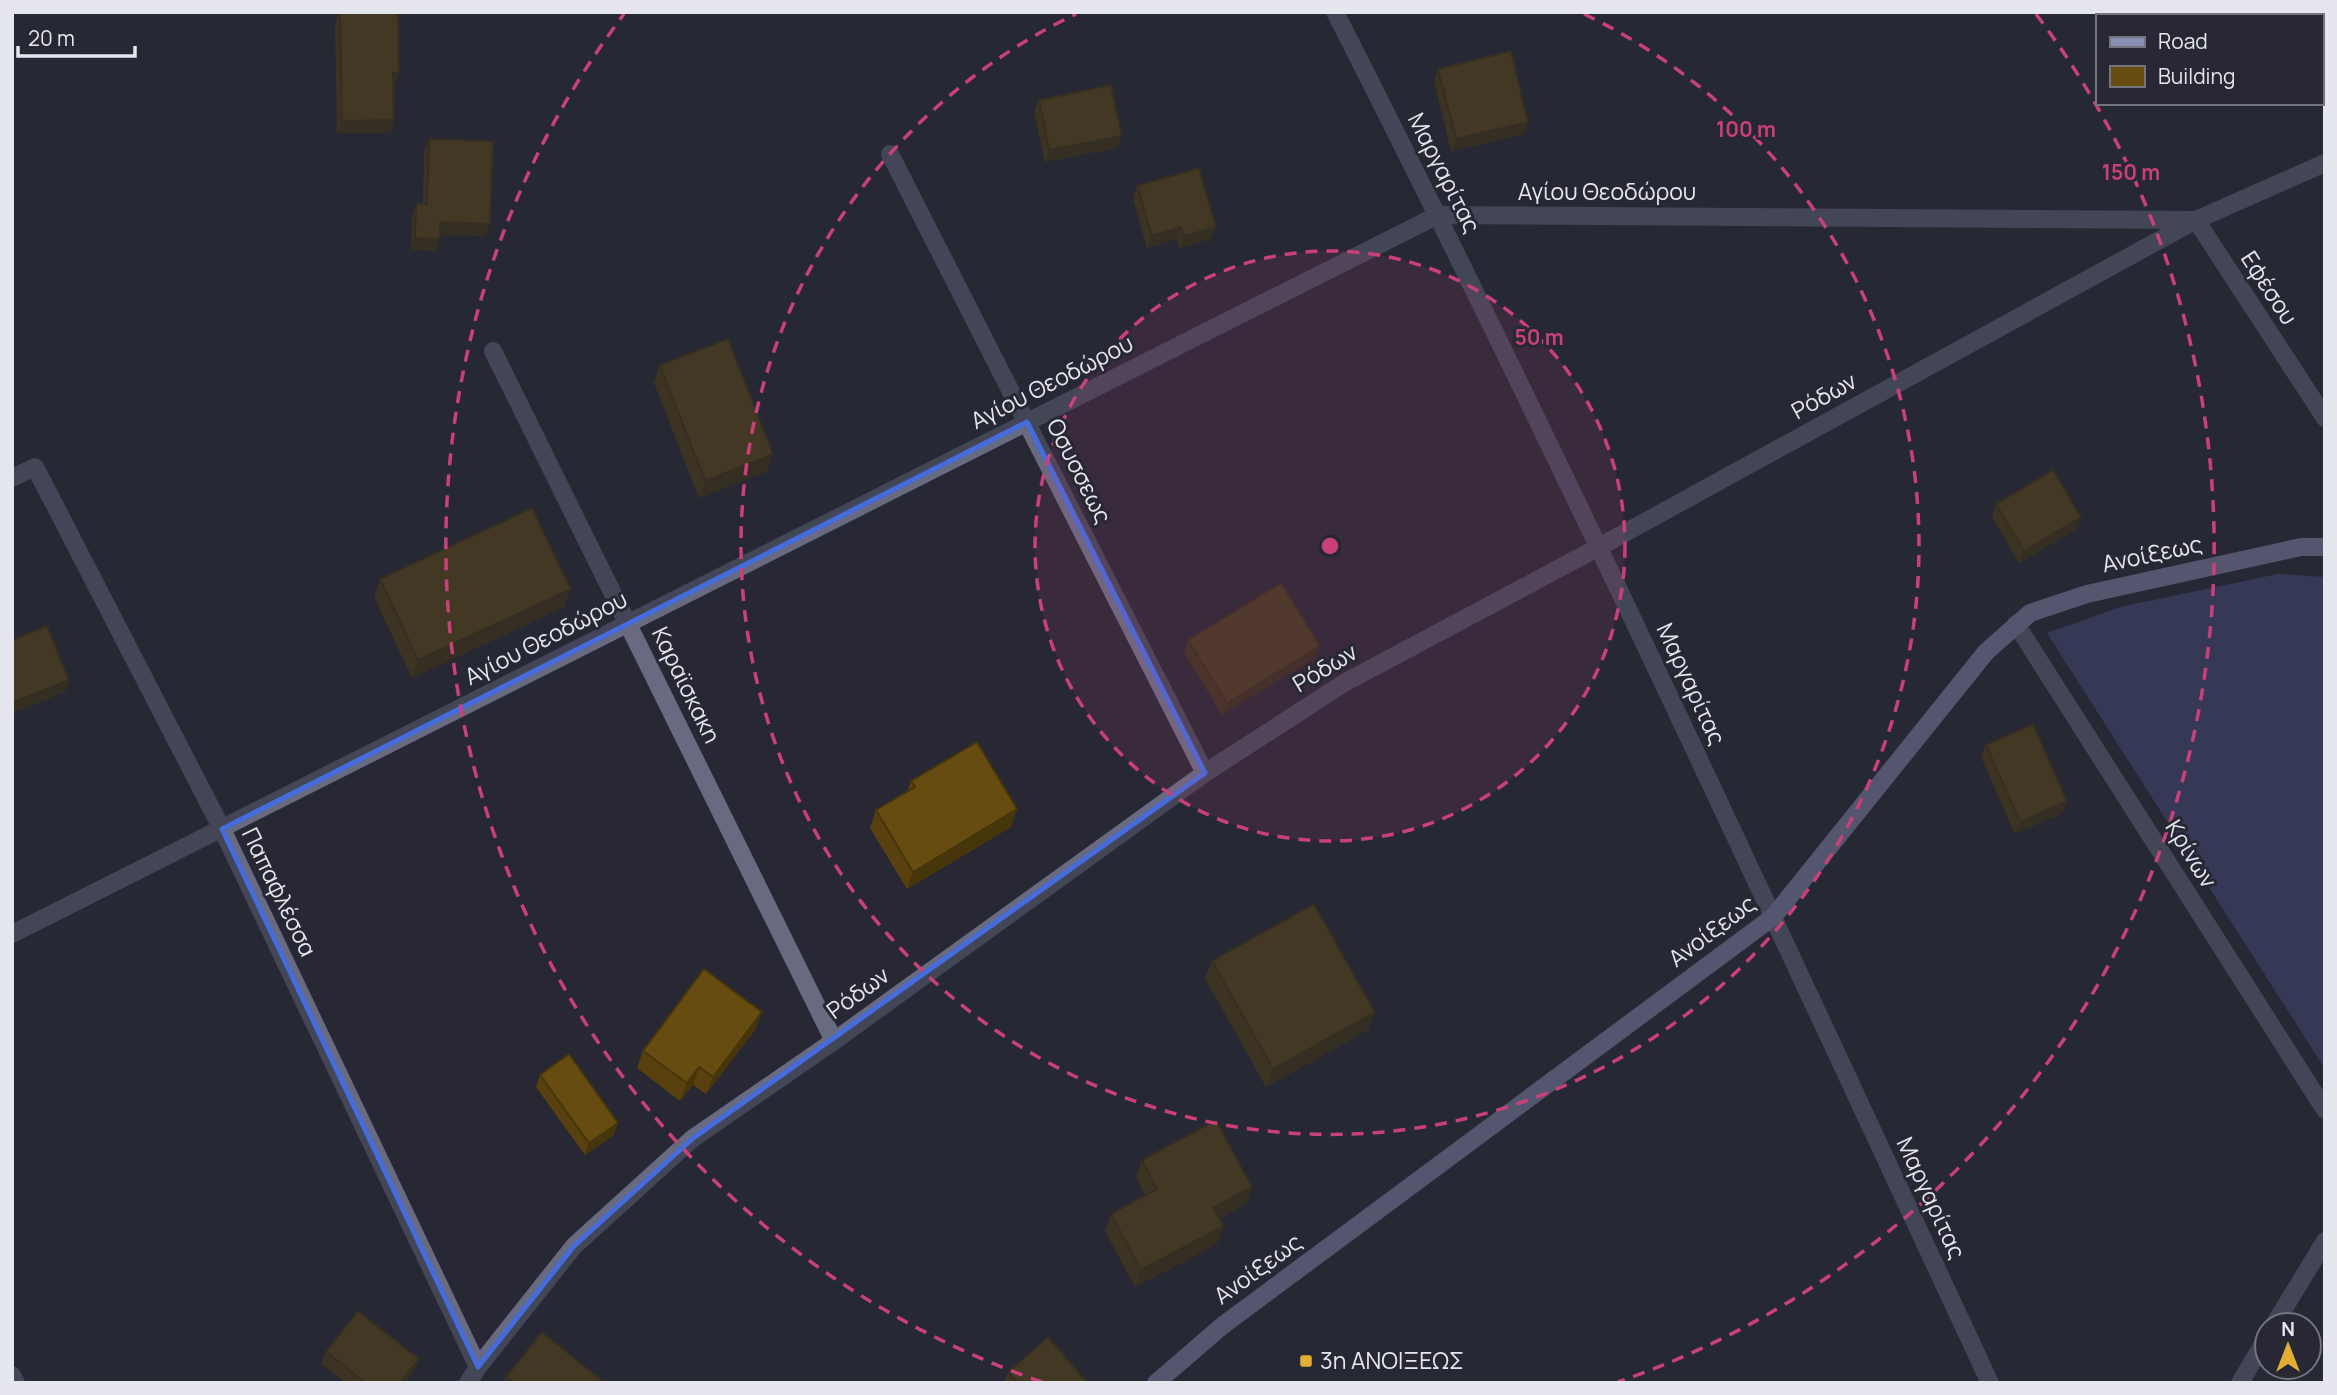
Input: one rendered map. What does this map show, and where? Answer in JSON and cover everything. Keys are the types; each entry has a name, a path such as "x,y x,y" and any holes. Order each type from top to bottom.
{"street":[{"name":"Μαργαρίτας","path":"1335,12 1438,215 1600,547 1990,1383"},
{"name":"Οσυσσεως","path":"890,154 1205,773"},
{"name":"Ρόδων","path":"468,1383 574,1245 692,1139 834,1041 1205,773 1344,683 1600,547 2196,220 2325,163"},
{"name":"Αγίου Θεοδώρου","path":"12,934 1438,215 2196,220"},
{"name":"Εφέσου","path":"2196,220 2325,418"},
{"name":"Καραϊσκακη","path":"494,351 834,1041"},
{"name":"Παπαφλέσσα","path":"12,478 35,467 222,829 478,1367"},
{"name":"Ανοίξεως","path":"1156,1383 1222,1326 1773,917 1986,652 2030,613 2087,594 2301,547 2325,547"},
{"name":"Κρίνων","path":"2016,624 2325,1110"},
{"path":"2282,1311 2325,1241"},
{"path":"2240,1383 2253,1361"},
{"path":"12,1375 16,1383"}],"highlighted area":[{"path":"1027,422 1205,773 692,1139 574,1246 478,1367 222,829"}],"shaded area":[{"path":"2278,574 2325,577 2325,1069 2047,633 2120,607"}],"building":[{"path":"340,12 398,12 399,73 393,73 394,120 342,121"},
{"path":"1511,51 1528,122 1456,139 1438,69"},
{"path":"1111,85 1122,136 1049,150 1039,100"},
{"path":"429,139 493,141 490,224 440,222 440,239 415,238 416,204 427,204"},
{"path":"1199,168 1216,227 1184,236 1181,227 1152,236 1137,186"},
{"path":"728,339 773,454 705,481 660,365"},
{"path":"2053,470 2081,517 2024,551 1996,504"},
{"path":"532,508 571,589 418,660 380,579"},
{"path":"1281,583 1320,646 1227,703 1188,640"},
{"path":"47,626 69,680 12,703 12,640"},
{"path":"2033,724 2067,801 2020,822 1986,745"},
{"path":"977,742 1017,809 913,872 876,810 915,787 911,781"},
{"path":"1314,904 1375,1012 1273,1069 1212,961"},
{"path":"704,969 762,1012 713,1077 699,1067 687,1083 643,1051"},
{"path":"569,1054 618,1123 589,1143 540,1075"},
{"path":"1216,1120 1252,1187 1213,1208 1224,1226 1141,1270 1111,1214 1157,1189 1142,1160"},
{"path":"358,1311 419,1359 400,1383 366,1383 326,1352"},
{"path":"542,1332 605,1383 514,1383 506,1377"},
{"path":"1048,1337 1088,1383 1018,1383 1008,1372"}],"place":[{"name":"3η ΑΝΟΙΞΕΩΣ","path":"1306,1361"}]}
